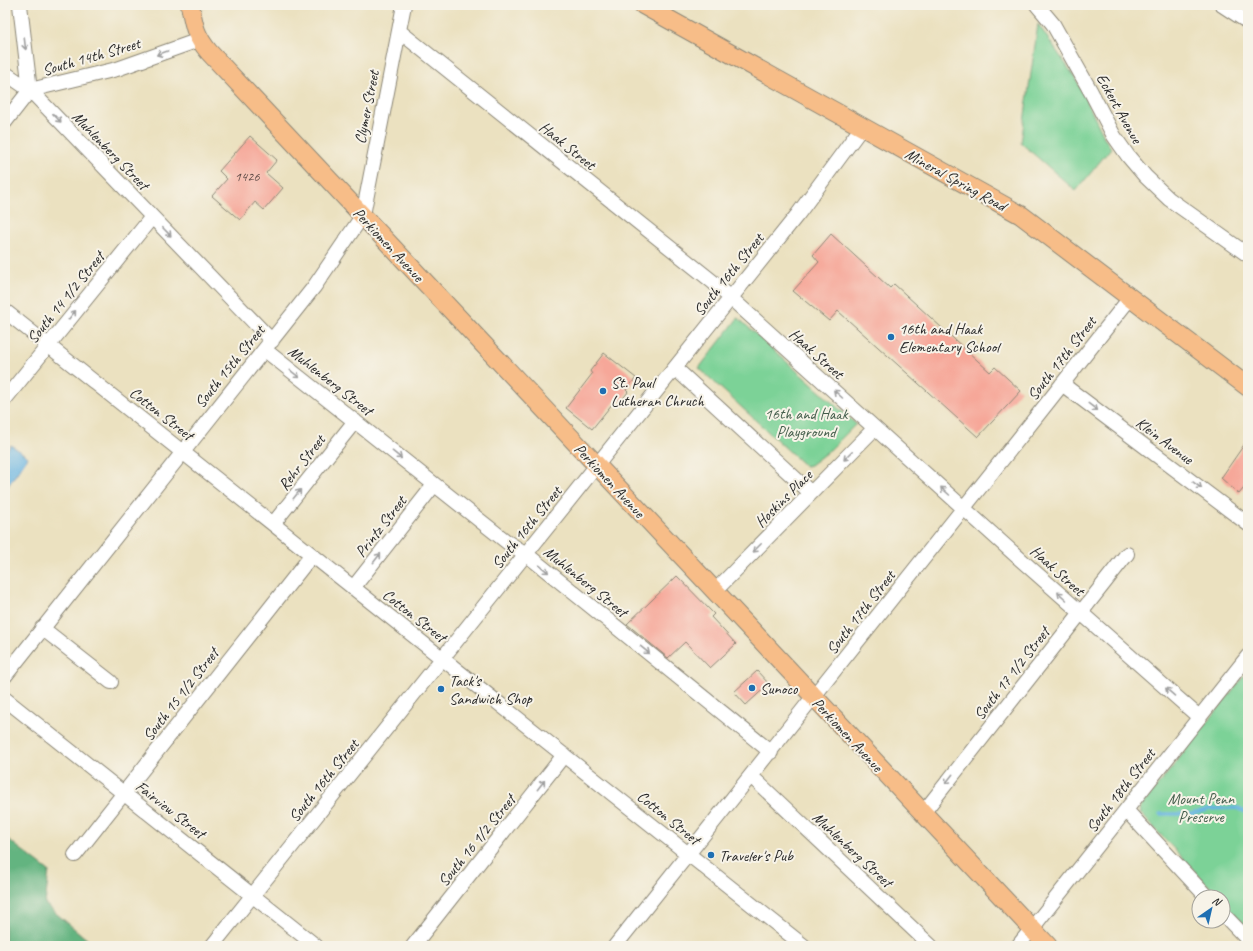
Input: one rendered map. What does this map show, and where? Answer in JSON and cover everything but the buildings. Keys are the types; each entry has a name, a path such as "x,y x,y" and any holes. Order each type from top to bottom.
{"main road":[{"name":"Perkiomen Avenue","path":"190,5 193,23 199,40 209,52 714,592 1048,946"},
{"name":"Mineral Spring Road","path":"643,5 1021,215 1248,387"}],"street":[{"path":"20,5 30,90"},
{"name":"Clymer Street","path":"363,215 404,5"},
{"name":"Eckert Avenue","path":"1037,5 1053,24 1114,136 1140,171 1169,199 1248,255"},
{"path":"1222,5 1248,22"},
{"name":"Haak Street","path":"398,31 707,277 1199,718"},
{"name":"South 14th Street","path":"5,122 30,90 117,69 199,40"},
{"name":"Muhlenberg Street","path":"5,73 30,90 152,217 268,346 355,421 434,485 507,542 526,554 771,752"},
{"name":"South 16th Street","path":"212,946 731,298 802,208 862,127"},
{"name":"South 15th Street","path":"5,676 314,287 363,215"},
{"name":"South 14 1/2 Street","path":"5,399 152,217"},
{"name":"South 17th Street","path":"615,946 814,698 1130,298"},
{"name":"Cotton Street","path":"5,311 804,946"},
{"path":"675,368 812,493"},
{"name":"Klein Avenue","path":"1062,384 1248,524"},
{"name":"Rehr Street","path":"273,524 355,421"},
{"name":"Hoskins Place","path":"714,592 875,428"},
{"name":"Printz Street","path":"353,588 434,485"},
{"name":"South 17 1/2 Street","path":"922,813 1127,554"},
{"name":"South 15 1/2 Street","path":"75,855 312,555"},
{"path":"42,628 111,682"},
{"name":"South 18th Street","path":"1018,946 1248,656"},
{"name":"Fairview Street","path":"5,699 316,946"},
{"name":"South 16 1/2 Street","path":"413,946 518,816 564,755"},
{"name":"Muhlenberg Street","path":"751,776 931,946"},
{"path":"1126,810 1200,889"},
{"path":"1231,922 1248,940"}],"green space":[{"path":"1038,24 1076,79 1105,139 1111,148 1076,191 1021,143"},
{"name":"16th and Haak Playground","path":"738,318 856,424 831,449 810,465 806,466 803,464 699,368"},
{"name":"Mount Penn Preserve","path":"1248,671 1248,928 1231,910 1231,889 1211,889 1141,814 1140,808"},
{"path":"5,837 49,871 45,904 95,946 5,946"}],"water":[{"path":"11,445 28,457 5,490 5,452"}],"waterway":[{"path":"1160,814 1191,814 1210,809 1236,808 1248,813"}],"place":[{"name":"16th and Haak Elementary School","path":"891,337"},
{"name":"St. Paul Lutheran Chruch","path":"603,391"},
{"name":"Sunoco","path":"752,688"},
{"name":"Tack's Sandwich Shop","path":"441,689"},
{"name":"Traveler's Pub","path":"711,855"}]}
